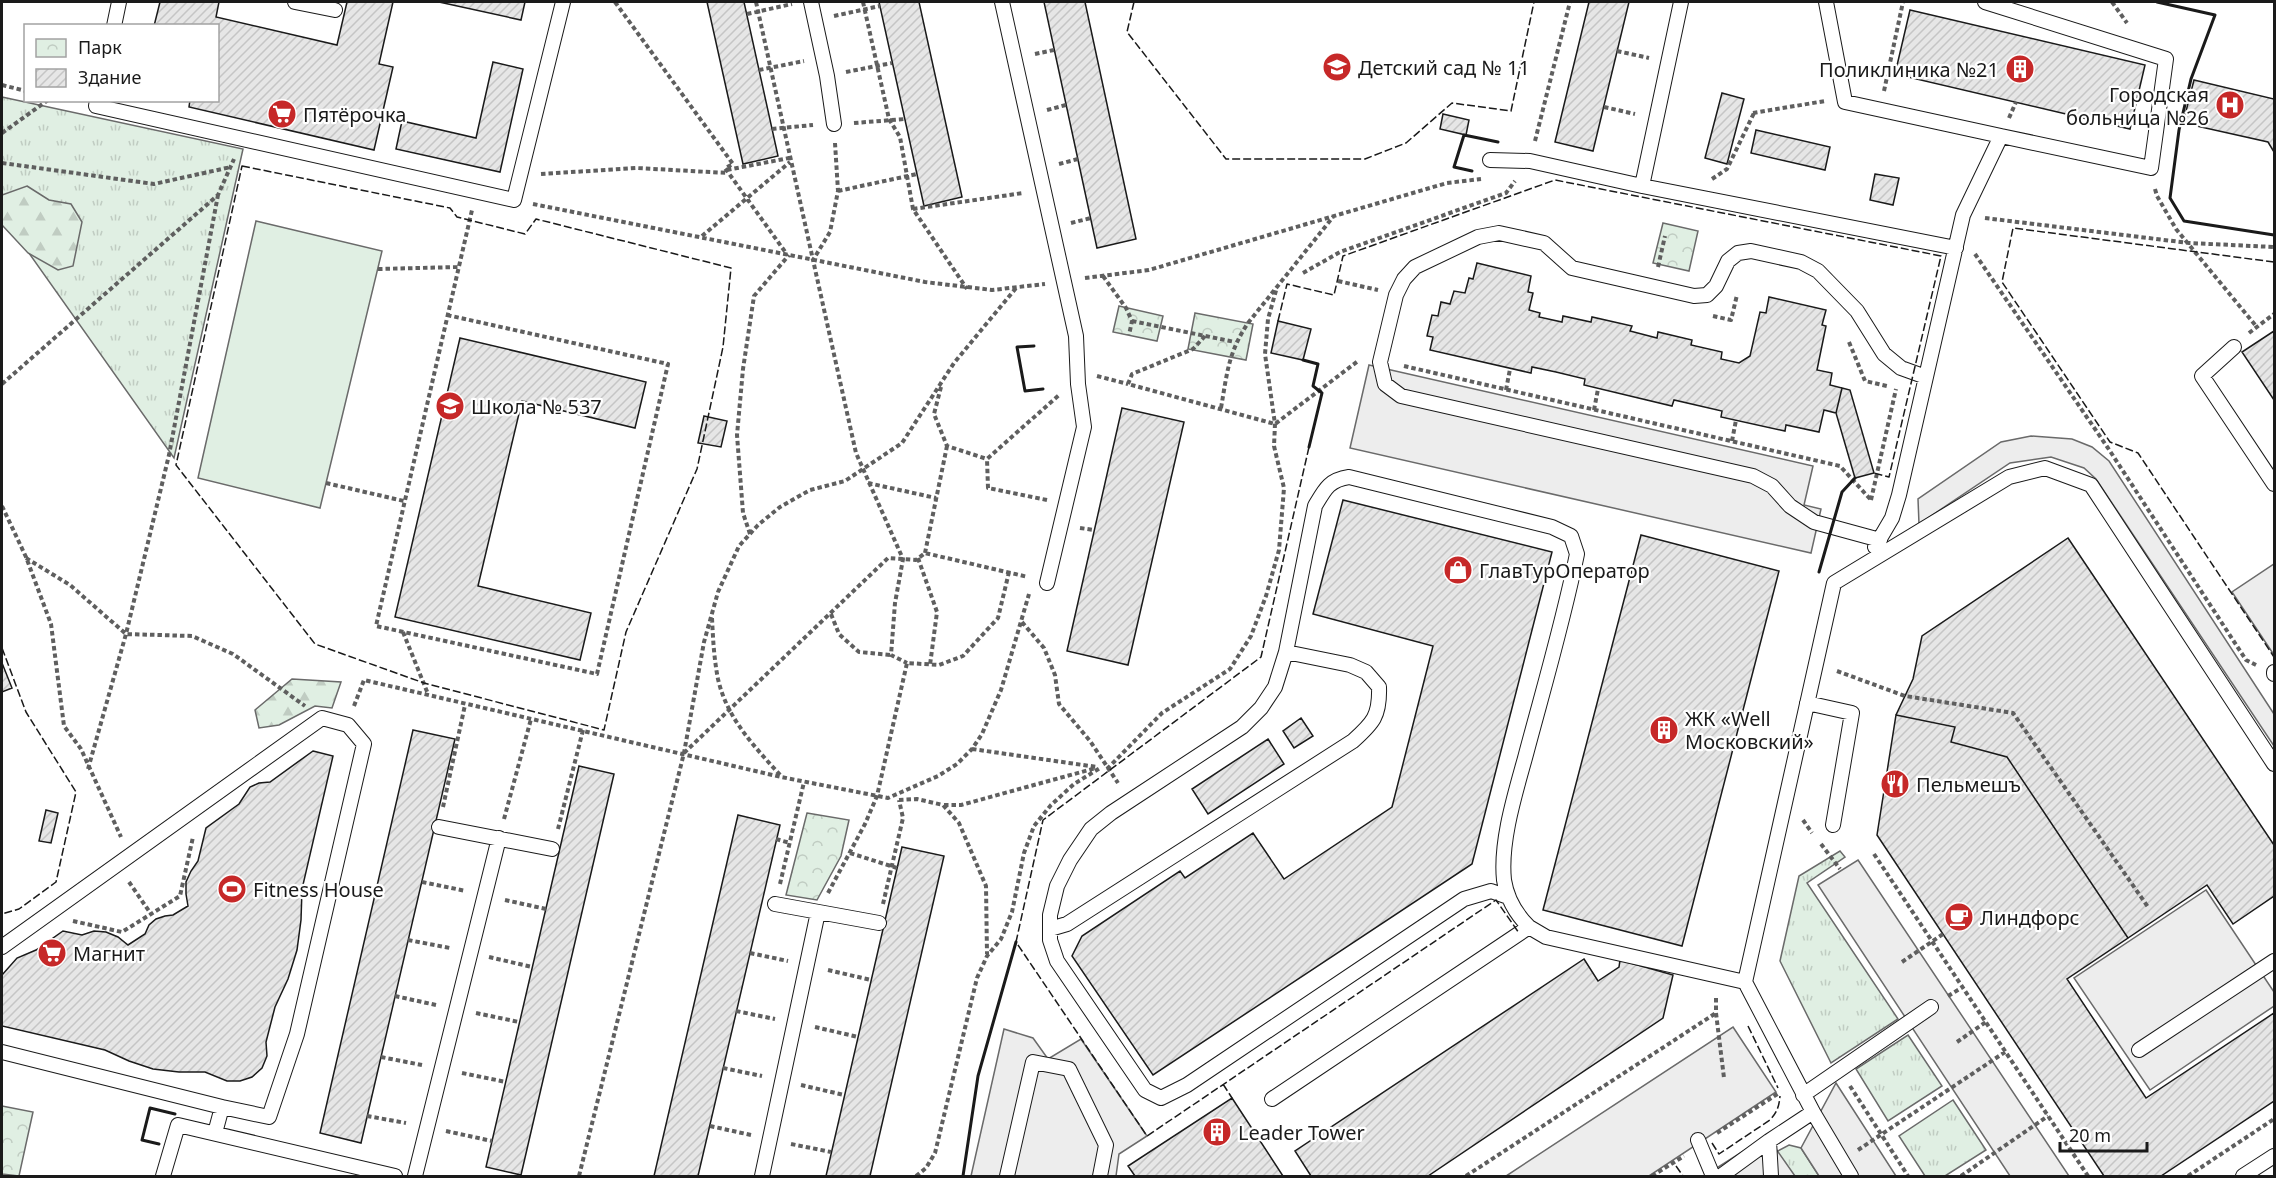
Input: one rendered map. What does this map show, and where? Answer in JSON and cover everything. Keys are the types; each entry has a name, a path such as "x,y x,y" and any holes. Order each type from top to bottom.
{"lane":[{"path":"114,24 119,2"},
{"path":"295,2 335,10"},
{"path":"97,102 96,106 514,200 563,2"},
{"path":"811,2 827,76 834,124"},
{"path":"1002,2 1076,336 1078,384 1084,427 1047,583"},
{"path":"1642,186 1681,2"},
{"path":"1826,2 1845,102 2151,168 2166,59 1985,2"},
{"path":"1857,569 1880,540 1892,518 1963,215 2001,136"},
{"path":"1490,160 1530,161 1642,186 1956,248"},
{"path":"1880,540 1814,522 1790,506 1772,486 1753,476 1401,396 1384,384 1380,362 1396,295 1404,279 1416,267 1478,237 1498,233 1544,243 1572,268 1694,296 1707,295 1716,286 1728,261 1738,253 1751,251 1801,262 1818,271 1857,311 1884,354 1901,368 1926,377"},
{"path":"2234,347 2202,376 2274,484"},
{"path":"1851,1176 1803,1095 1744,982 1834,583 2009,477 2045,468 2091,485 2274,764"},
{"path":"1508,897 1491,891 1464,899 1187,1085 1161,1098 1145,1090 1057,960 1050,940 1050,915 1058,886 1070,860 1091,829 1111,813 1242,727 1261,708 1275,687 1286,652 1315,506 1335,479 1349,477 1552,527 1571,537 1577,554 1573,575 1512,810 1504,864 1504,880 1508,897 1517,915 1529,927 1546,937 1744,982"},
{"path":"1050,929 1067,924 1203,838 1353,741 1371,725 1380,704 1379,687 1366,672 1350,664 1286,652"},
{"path":"1807,703 1852,712 1833,825"},
{"path":"2,1052 269,1117 297,1034 364,744 348,725 322,718 46,915 4,940"},
{"path":"439,826 552,849"},
{"path":"415,1176 499,838"},
{"path":"775,904 879,923"},
{"path":"762,1176 818,912"},
{"path":"1272,1099 1529,927"},
{"path":"2139,1050 2274,961"},
{"path":"1803,1095 1931,1007"},
{"path":"1007,1176 1033,1062 1069,1069 1106,1145 1100,1176"},
{"path":"215,1133 222,1107"},
{"path":"1721,1176 1813,1112"},
{"path":"163,1176 178,1125 395,1176"},
{"path":"1769,1141 1771,1176"},
{"path":"1699,1142 1713,1176"},
{"path":"2243,1176 2274,1156"}],"path":[{"path":"615,2 733,164 725,168 788,254"},
{"path":"756,2 856,453 903,559 895,603 891,655"},
{"path":"747,14 801,2"},
{"path":"862,2 889,119 900,137 913,209 968,289"},
{"path":"1303,273 1340,252 1506,193 1530,161 1570,2"},
{"path":"1881,110 1903,2"},
{"path":"815,20 880,6"},
{"path":"1617,51 1668,63"},
{"path":"759,70 823,56"},
{"path":"827,76 892,63"},
{"path":"2,85 24,90"},
{"path":"1709,181 1727,169 1753,113 1827,101"},
{"path":"2,134 45,102"},
{"path":"1604,107 1656,118"},
{"path":"772,129 905,119"},
{"path":"813,260 830,232 838,191 834,124"},
{"path":"88,769 126,634 169,455 218,195 232,166 240,138"},
{"path":"519,178 549,173 636,168 728,172 790,160"},
{"path":"702,236 790,160"},
{"path":"514,200 813,260 968,289 992,290 1149,270 1447,183 1483,179 1490,160"},
{"path":"2,163 154,184 232,166"},
{"path":"2151,168 2157,196 2176,230 2256,326"},
{"path":"838,191 917,174"},
{"path":"913,209 1044,190"},
{"path":"447,315 668,364 597,674 376,626 404,501 458,267 476,192"},
{"path":"2,384 218,195"},
{"path":"1963,215 2188,243 2274,247"},
{"path":"1221,408 1235,342 1334,216"},
{"path":"1960,231 2108,448 2246,660 2274,673"},
{"path":"1653,287 1665,236"},
{"path":"750,534 743,513 737,435 743,369 754,296 788,254"},
{"path":"378,269 458,267"},
{"path":"1103,276 1126,308 1132,321 1129,335"},
{"path":"1338,281 1396,295"},
{"path":"579,1176 684,753 712,614 718,592 739,546 780,507 810,490 845,481 902,443 954,363 1016,288"},
{"path":"1107,769 1162,713 1230,669 1251,636 1266,596 1279,550 1284,488 1274,446 1275,424 1265,354 1268,319 1277,288"},
{"path":"2234,347 2256,326 2274,314"},
{"path":"1132,321 1235,342"},
{"path":"1128,384 1132,374 1193,349 1205,336"},
{"path":"1275,424 1361,359"},
{"path":"1396,360 1405,367 1840,466 1871,500 1901,368"},
{"path":"1506,390 1510,369"},
{"path":"987,459 1058,396 1095,375 1275,424"},
{"path":"684,753 888,558 916,560 925,553 947,446 934,414 942,383"},
{"path":"1593,410 1598,389"},
{"path":"1731,441 1736,420"},
{"path":"947,446 987,459"},
{"path":"987,459 988,488 1067,504"},
{"path":"326,483 404,501"},
{"path":"868,483 936,498"},
{"path":"2,506 26,557 51,624 64,726 81,749 88,769 130,855"},
{"path":"925,553 1047,583"},
{"path":"26,557 70,585 126,634 192,636 233,654 322,718"},
{"path":"918,558 937,612 930,665"},
{"path":"831,614 839,634 859,652 891,655 907,663 939,665 963,656 998,618 1009,572"},
{"path":"898,797 957,764 972,749 982,734 1001,690 1033,579"},
{"path":"712,614 718,678 730,711 753,746 782,777"},
{"path":"1022,622 1044,648 1055,675 1059,704 1090,741 1107,769"},
{"path":"403,632 429,695"},
{"path":"818,912 877,796 907,663"},
{"path":"1816,663 1905,696 2013,713 2148,907"},
{"path":"348,725 364,680 804,782 888,798 898,797 961,805 1100,768"},
{"path":"439,826 450,766 465,705"},
{"path":"499,838 531,719"},
{"path":"552,849 583,730"},
{"path":"972,749 1107,769"},
{"path":"916,1176 926,1168 935,1153 977,978 987,956 1001,939 1012,912 1024,854 1034,826 1074,784 1100,768"},
{"path":"775,904 804,782"},
{"path":"566,794 572,795"},
{"path":"879,923 903,818 898,797"},
{"path":"943,804 958,823 986,886 987,956"},
{"path":"46,915 123,932 180,896 200,805"},
{"path":"776,839 790,843"},
{"path":"850,853 897,868"},
{"path":"1874,854 2088,1176"},
{"path":"136,892 151,914"},
{"path":"1902,962 1943,934"},
{"path":"1716,975 1716,1013 1724,1078"},
{"path":"1466,1176 1716,1013"},
{"path":"1957,1042 1986,1022"},
{"path":"1841,1161 2005,1052"},
{"path":"1840,1070 1908,1176"},
{"path":"1652,1176 1699,1142 1779,1093 1803,1095"},
{"path":"1961,1176 2048,1116"},
{"path":"2188,1176 2274,1119"}],"green space":[{"path":"2,97 243,149 174,458 2,215"},
{"path":"27,186 49,200 71,204 82,222 73,266 58,270 28,253 2,225 2,195"},
{"path":"256,221 382,251 320,508 198,478"},
{"path":"1663,223 1698,231 1689,271 1653,263"},
{"path":"1119,306 1163,316 1157,341 1113,332"},
{"path":"1195,313 1253,324 1246,360 1188,349"},
{"path":"292,679 341,682 332,708 315,706 279,725 259,728 255,710"},
{"path":"807,813 849,820 841,856 817,900 786,895"},
{"path":"1840,851 1845,857 1807,883 1898,1019 1831,1063 1780,961 1799,876"},
{"path":"1908,1035 1942,1086 1888,1121 1856,1069"},
{"path":"1953,1100 1986,1150 1945,1176 1925,1176 1899,1136"},
{"path":"2,1106 33,1112 19,1176 2,1174"},
{"path":"1789,1145 1801,1148 1819,1176 1766,1176 1774,1153"}],"shaded area":[{"path":"1369,365 1813,466 1804,505 1821,509 1811,553 1350,448"},
{"path":"2031,436 2072,439 2092,447 2109,461 2274,714 2274,746 2096,479 2084,468 2051,457 2010,463 1919,524 1918,499 2001,442"},
{"path":"2274,564 2274,655 2232,592"},
{"path":"1858,860 2069,1176 2010,1176 1818,885"},
{"path":"2206,890 2274,992 2274,1006 2150,1090 2074,978"},
{"path":"1733,1027 1776,1092 1649,1176 1506,1176"},
{"path":"1004,1029 1033,1038 1048,1059 1081,1039 1147,1136 1119,1154 1116,1176 971,1176"},
{"path":"1836,1083 1896,1176 1819,1176 1801,1148"},
{"path":"1767,1136 1795,1176 1704,1176"}],"building":[{"path":"160,2 219,2 216,17 337,45 347,2 393,2 379,64 393,67 374,150 189,107 190,102 219,102 219,24 154,24"},
{"path":"439,2 525,2 521,20"},
{"path":"707,2 744,2 778,156 743,164"},
{"path":"879,2 919,2 962,197 924,206"},
{"path":"1044,2 1085,2 1136,239 1097,248"},
{"path":"1589,2 1629,2 1593,151 1555,142"},
{"name":"Поликлиника №21","path":"1910,10 2145,65 2130,129 1895,74"},
{"path":"493,62 523,69 500,172 396,149 402,121 476,138"},
{"path":"2194,80 2274,99 2274,152 2268,142 2183,123"},
{"path":"1722,93 1744,99 1727,164 1705,158"},
{"path":"1443,114 1469,120 1466,135 1440,129"},
{"path":"1756,130 1830,147 1825,170 1751,153"},
{"path":"1875,174 1899,178 1893,205 1870,200"},
{"path":"1477,263 1531,276 1528,292 1533,293 1529,310 1540,313 1539,317 1562,322 1563,316 1591,322 1592,317 1632,326 1630,331 1657,338 1658,332 1692,340 1691,345 1722,352 1721,359 1739,363 1750,356 1760,312 1766,313 1769,297 1826,310 1822,325 1826,326 1817,370 1832,373 1830,385 1842,388 1836,413 1824,410 1819,432 1786,425 1785,431 1721,417 1722,411 1674,400 1672,406 1584,385 1585,379 1556,372 1532,367 1531,373 1430,350 1433,337 1427,336 1432,315 1438,316 1441,302 1450,304 1454,291 1465,293 1469,278 1473,279"},
{"path":"1278,321 1311,329 1303,360 1271,353"},
{"path":"2274,331 2274,400 2242,352"},
{"path":"460,338 646,382 635,428 522,401 478,586 591,613 580,660 395,617"},
{"path":"1842,388 1850,390 1874,473 1855,478 1836,413"},
{"path":"1122,408 1184,422 1128,665 1067,651"},
{"path":"704,416 727,421 721,447 698,443"},
{"path":"1343,500 1552,552 1472,864 1153,1075 1072,956 1082,936 1180,871 1185,878 1253,833 1284,879 1392,807 1433,646 1313,614"},
{"name":"ЖК «Well Московский»","path":"1641,535 1779,571 1682,946 1543,910"},
{"path":"2068,538 2274,845 2274,896 2233,924 2207,885 2128,938 2007,757 1951,742 1955,727 1896,715 1913,679 1922,636"},
{"path":"2,663 12,688 2,692"},
{"path":"1896,715 1955,727 1951,742 2007,757 2128,938 2067,979 2146,1098 2274,1013 2274,1101 2161,1176 2104,1176 1877,835"},
{"path":"1301,718 1313,736 1294,748 1283,731"},
{"path":"413,730 455,739 361,1143 320,1133"},
{"path":"1268,739 1284,764 1208,814 1192,789"},
{"path":"313,751 333,756 302,889 297,950 288,979 275,1007 266,1042 267,1056 262,1068 252,1077 240,1081 227,1081 205,1072 153,1069 105,1050 2,1026 2,975 17,958 36,950 63,931 82,935 94,931 106,932 118,937 128,945 145,934 149,925 156,919 173,915 188,906 186,882 198,861 206,828 239,804 250,787 270,782"},
{"path":"579,766 614,774 521,1175 486,1167"},
{"path":"46,810 58,813 51,843 39,841"},
{"path":"738,815 780,825 698,1176 654,1176"},
{"path":"902,847 944,856 870,1176 826,1176"},
{"path":"1584,959 1598,981 1619,967 1620,960 1673,975 1663,1018 1428,1176 1311,1176 1295,1151"},
{"name":"Leader Tower","path":"1232,1098 1283,1176 1135,1176 1128,1166"}],"fence":[{"path":"1134,2 1127,32 1226,159 1365,159 1406,143 1452,103 1511,111 1534,2"},
{"path":"242,166 450,208 457,217 525,234 536,219 731,268 723,347 697,469 626,632 604,730 424,683 315,644 176,465 242,166"},
{"path":"1278,321 1287,284 1334,295 1343,256 1555,180 1941,256 1889,477 1874,473"},
{"path":"2274,262 2013,228 2002,282 2110,442 2138,453 2274,657"},
{"path":"1309,447 1261,657 1043,820 1016,942 1147,1136 1496,900 1519,933"},
{"path":"2,648 26,712 76,792 56,882 19,909 2,914"},
{"path":"1748,1026 1778,1088"},
{"path":"1223,1084 1232,1098"},
{"path":"1712,1143 1719,1154 1770,1120 1777,1109 1780,1096"},
{"path":"1676,1166 1683,1176"}],"wall":[{"path":"2157,2 2215,15 2191,79 2179,130 2170,198 2184,221 2274,235"},
{"path":"1472,171 1454,167 1464,135 1498,142"},
{"path":"1034,346 1017,347 1025,391 1043,389"},
{"path":"1303,360 1318,364 1313,386 1322,393 1309,447"},
{"path":"1819,572 1842,492 1855,478"},
{"path":"963,1176 978,1076 1016,942"},
{"path":"159,1144 142,1140 150,1108 175,1114"}],"place":[{"name":"Детский сад № 11","path":"1337,67"},
{"name":"Поликлиника №21","path":"2020,69"},
{"name":"Городская больница №26","path":"2230,105"},
{"name":"Пятёрочка","path":"282,114"},
{"name":"Школа № 537","path":"450,406"},
{"name":"ГлавТурОператор","path":"1458,570"},
{"name":"ЖК «Well Московский»","path":"1664,730"},
{"name":"Пельмешъ","path":"1895,784"},
{"name":"Fitness House","path":"232,889"},
{"name":"Линдфорс","path":"1959,917"},
{"name":"Магнит","path":"52,953"},
{"name":"Leader Tower","path":"1217,1132"}]}
